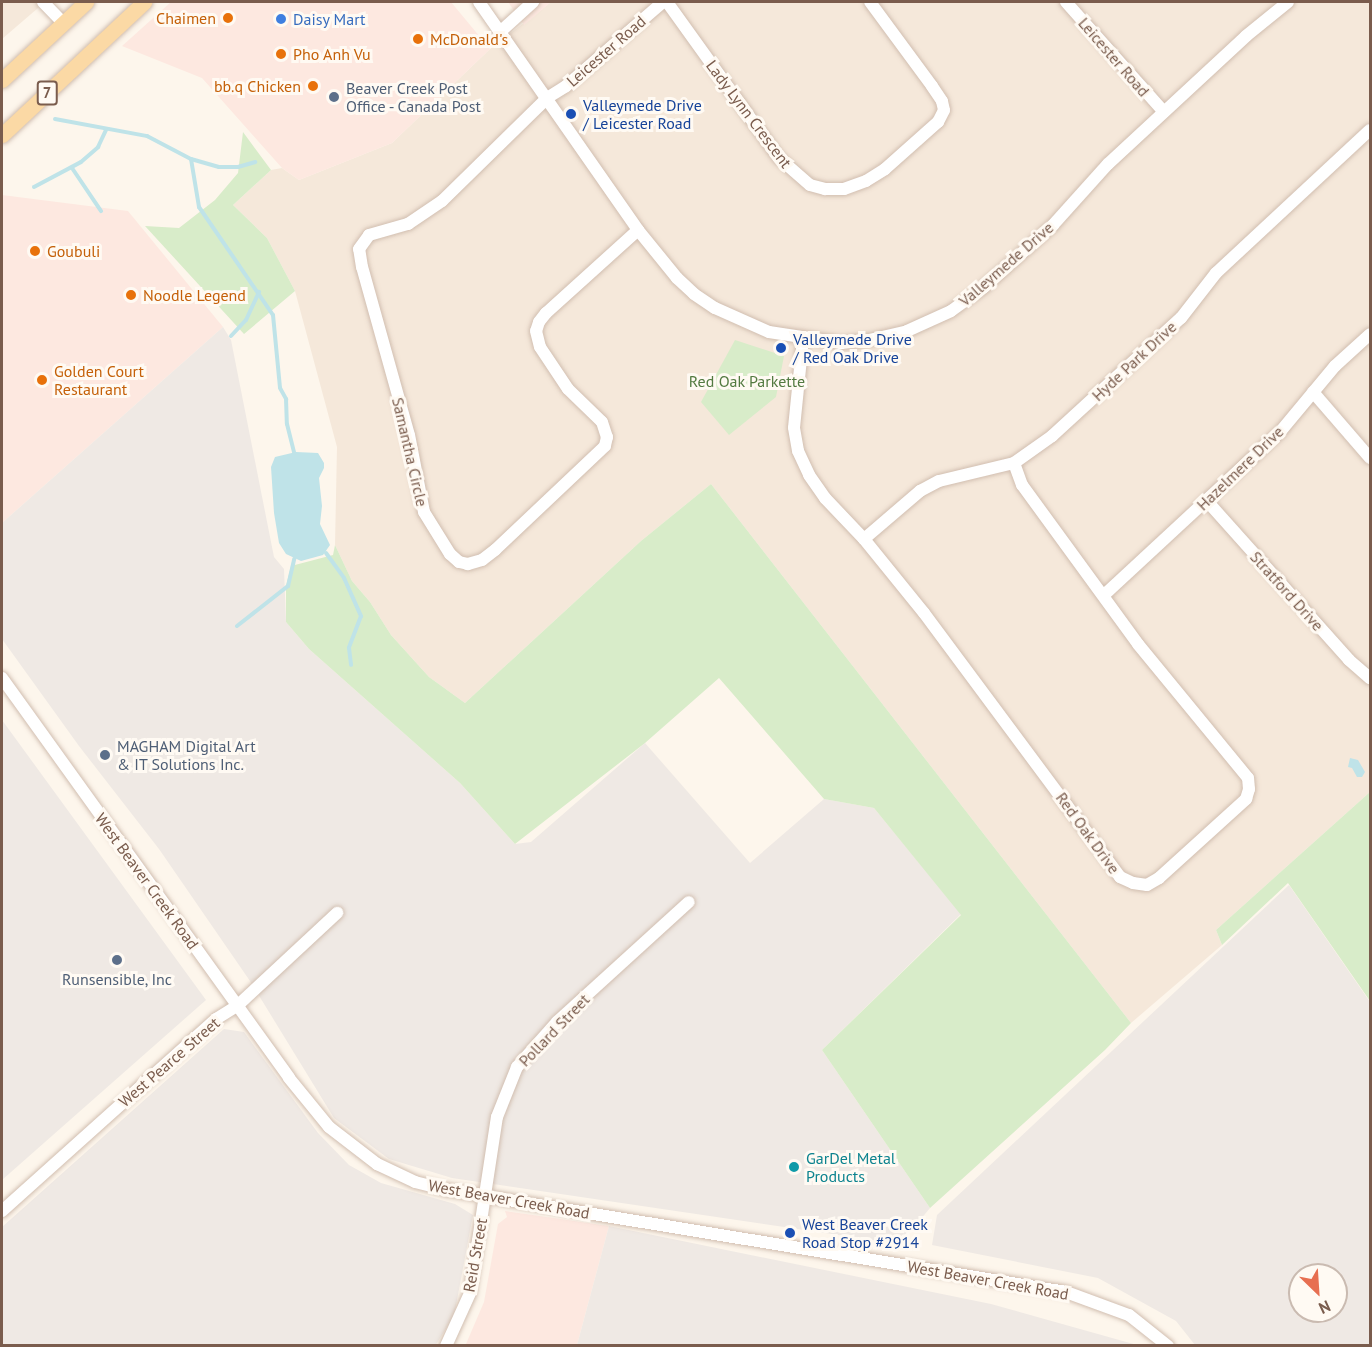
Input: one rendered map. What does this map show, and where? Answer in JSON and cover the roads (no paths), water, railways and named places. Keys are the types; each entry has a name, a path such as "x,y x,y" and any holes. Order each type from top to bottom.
{"main road":[{"name":"7","path":"2,80 86,2"},
{"name":"7","path":"2,135 144,2"}],"street":[{"path":"43,2 63,23"},
{"name":"Valleymede Drive","path":"479,2 638,230 672,272 694,294 715,308 769,332 802,339 841,343 869,340 907,331 951,311 984,287 1053,225 1091,180 1246,36 1288,2"},
{"path":"500,32 533,2"},
{"name":"Lady Lynn Crescent","path":"665,2 779,158 810,185 825,189 844,189 866,181 885,169 939,122 944,110 942,101 932,86 870,2"},
{"name":"Leicester Road","path":"548,98 566,86 665,2"},
{"name":"Leicester Road","path":"1066,2 1164,112"},
{"name":"Samantha Circle","path":"548,98 435,207 408,224 369,235 359,249 409,435 424,512 450,554 459,562 468,564 482,560 495,550 605,446 607,437 602,422 568,389 540,347 537,331 539,322 546,313 638,230"},
{"name":"Hyde Park Drive","path":"864,539 920,491 939,481 1014,463 1052,436 1181,318 1216,273 1371,130"},
{"name":"Hazelmere Drive","path":"1104,595 1280,432 1335,366 1371,334"},
{"name":"Red Oak Drive","path":"802,339 794,428 798,451 809,475 825,498 864,539 924,613 1120,877 1133,883 1147,885 1159,878 1246,799 1249,789 1248,778 1167,683 1022,485 1014,463"},
{"path":"1313,392 1371,458"},
{"name":"Stratford Drive","path":"1207,501 1348,660 1371,678"},
{"name":"West Beaver Creek Road","path":"2,678 237,1006 313,1108 329,1127 361,1154 415,1182 483,1196 1066,1292 1129,1315 1168,1346"},
{"name":"Pollard Street","path":"483,1196 496,1117 517,1067 557,1022 689,902"},
{"name":"West Pearce Street","path":"2,1211 173,1056 216,1019 237,1006 337,914"},
{"name":"Reid Street","path":"446,1346 470,1293 475,1273 483,1196"}],"water":[{"path":"296,452 318,453 324,463 319,478 322,506 320,524 330,545 323,555 301,561 286,554 279,543 274,513 271,467 275,457"},
{"path":"1350,758 1358,760 1365,772 1362,777 1357,777 1352,768 1348,767"}],"waterway":[{"path":"55,119 147,136 191,159 219,167 238,167 255,162"},
{"path":"34,187 81,162 98,147 106,130"},
{"path":"191,159 199,207 273,315 280,388 286,399 287,424 294,453"},
{"path":"72,168 101,211"},
{"path":"231,336 246,320 259,292"},
{"path":"326,553 344,578 361,616 349,648 351,665"},
{"path":"237,626 288,586 294,559"}],"place":[{"name":"Chaimen","path":"228,18"},
{"name":"Daisy Mart","path":"281,19"},
{"name":"McDonald's","path":"418,39"},
{"name":"Pho Anh Vu","path":"281,54"},
{"name":"bb.q Chicken","path":"313,86"},
{"name":"Beaver Creek Post Office - Canada Post","path":"334,97"},
{"name":"Valleymede Drive / Leicester Road","path":"571,114"},
{"name":"Goubuli","path":"35,251"},
{"name":"Noodle Legend","path":"131,295"},
{"name":"Valleymede Drive / Red Oak Drive","path":"781,348"},
{"name":"Golden Court Restaurant","path":"42,380"},
{"name":"MAGHAM Digital Art & IT Solutions Inc.","path":"105,755"},
{"name":"Runsensible, Inc","path":"117,960"},
{"name":"GarDel Metal Products","path":"794,1167"},
{"name":"West Beaver Creek Road Stop #2914","path":"790,1233"}],"park label":[{"name":"Red Oak Parkette","path":"747,381"}]}
